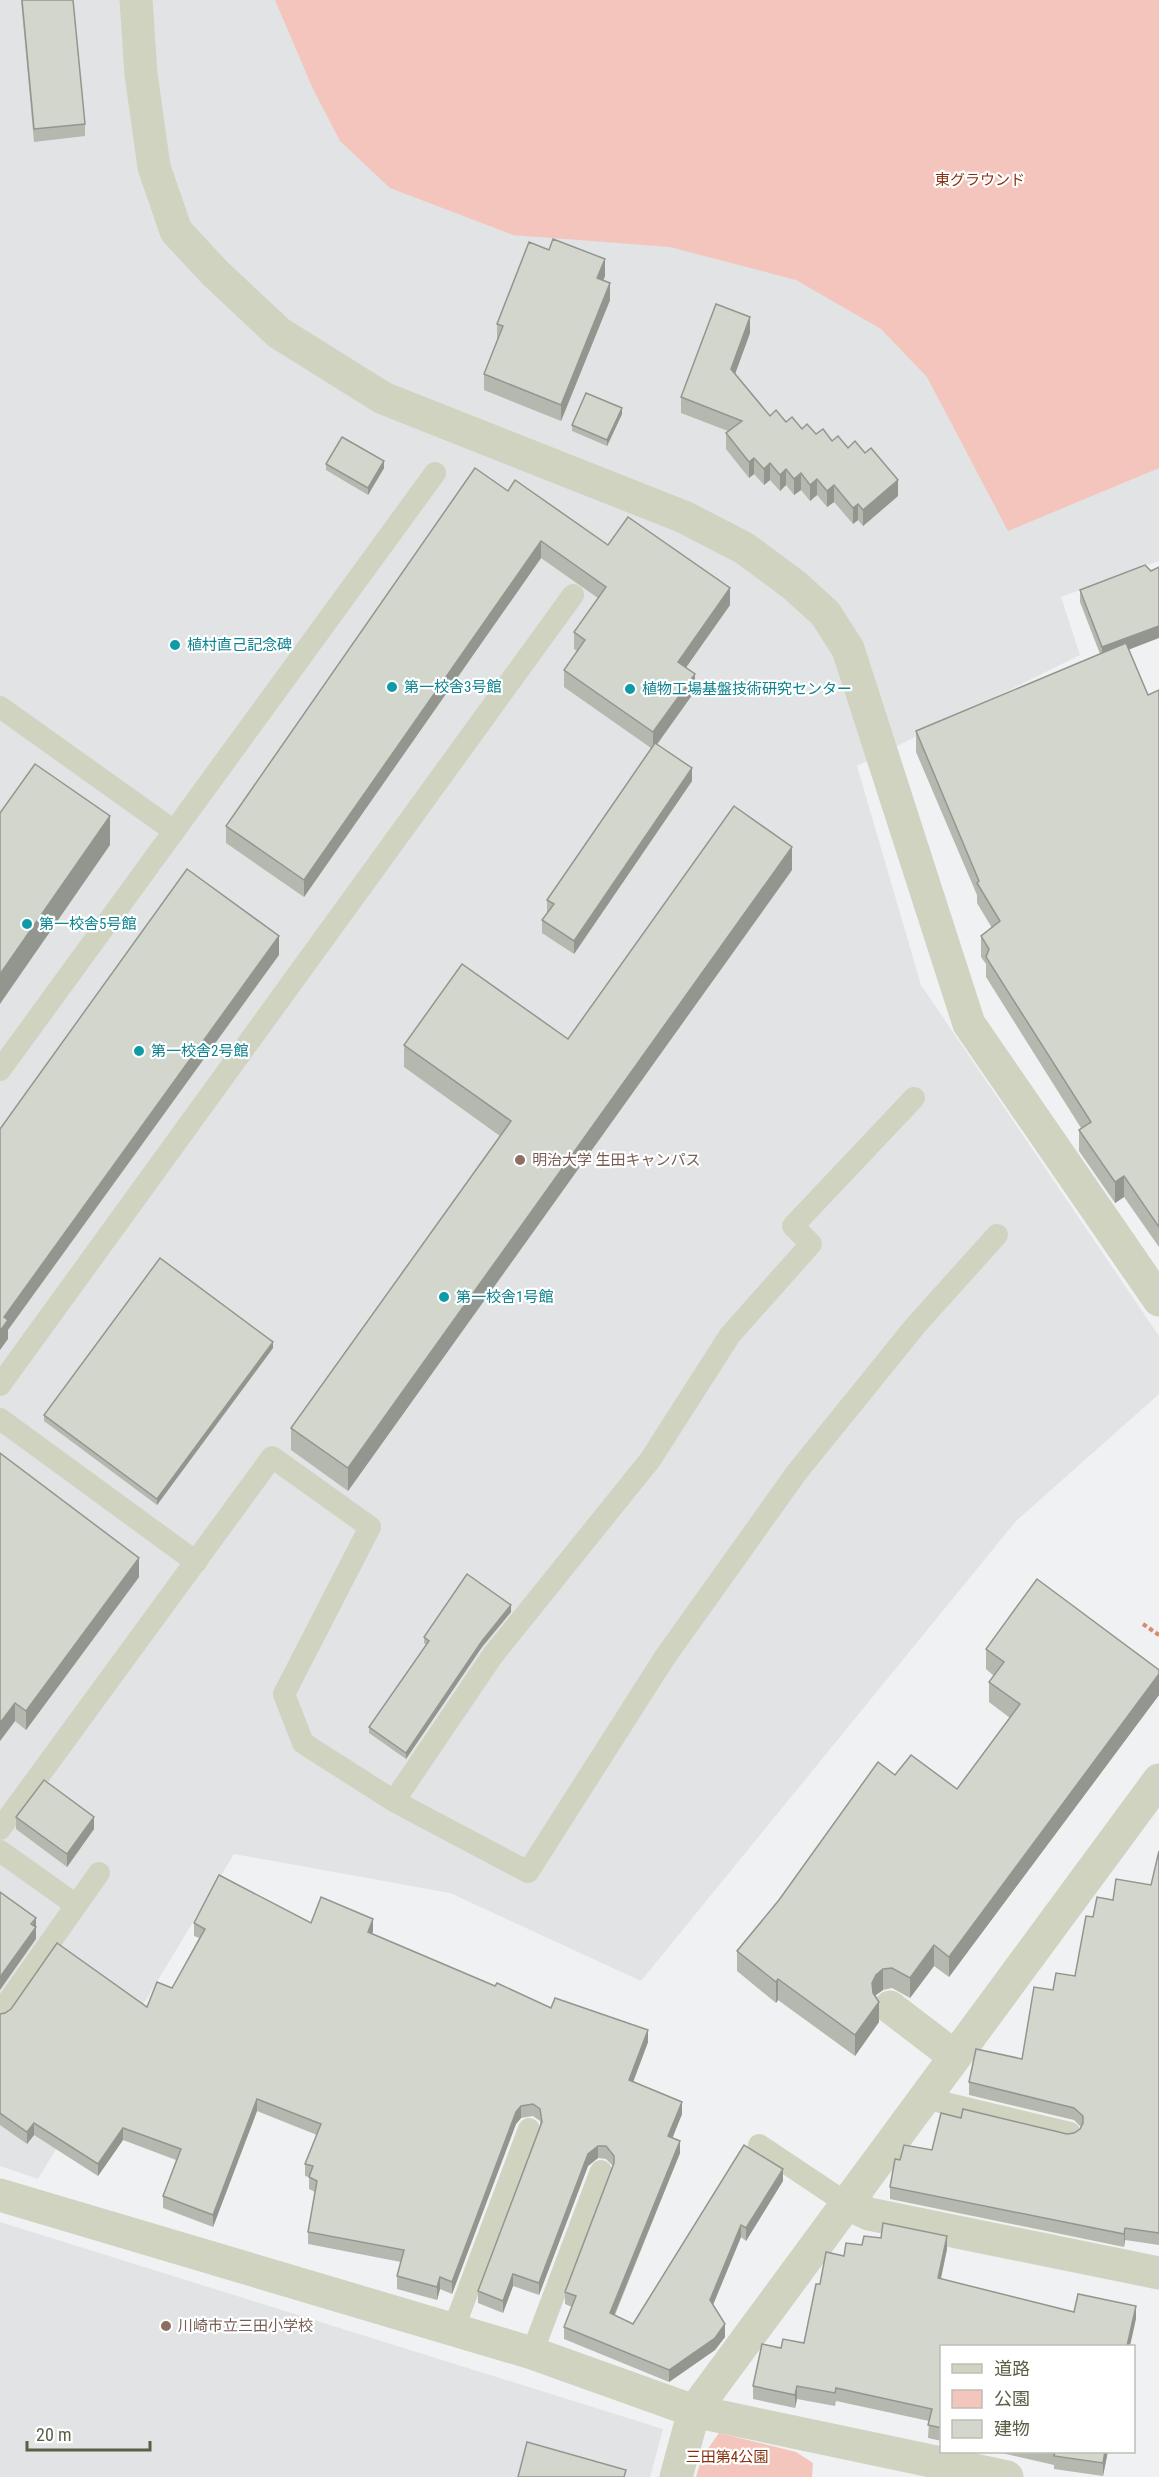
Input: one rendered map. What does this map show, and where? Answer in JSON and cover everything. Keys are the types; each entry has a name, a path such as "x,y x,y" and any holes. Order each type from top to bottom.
{"street":[{"path":"136,0 141,74 154,166 176,231 214,272 279,333 383,398 684,517 744,549 794,585 825,613 848,649 969,1024 1159,1300"},
{"path":"676,2477 694,2411 1159,1780"},
{"path":"890,2007 954,2056"},
{"path":"0,2194 532,2353 694,2411 1007,2477"},
{"path":"846,2203 868,2214 1159,2273"}],"lane":[{"path":"0,1070 435,473"},
{"path":"0,1385 573,595"},
{"path":"0,707 174,831"},
{"path":"394,1801 492,1655 650,1460 730,1335 811,1244 794,1226 914,1098"},
{"path":"0,1829 272,1457 369,1527 284,1694 303,1743 394,1801 528,1872 665,1657 797,1473 916,1325 997,1235"},
{"path":"0,1419 196,1562"},
{"path":"0,1851 76,1905"},
{"path":"0,2013 99,1873"},
{"path":"924,2098 1070,2133"},
{"path":"453,2330 529,2129"},
{"path":"759,2145 846,2203"},
{"path":"532,2353 601,2171"}],"path":[{"path":"1143,1624 1159,1635"}],"shaded area":[{"name":"明治大学 生田キャンパス","path":"0,0 1159,0 1159,561 1061,597 1080,655 857,766 921,985 1159,1336 1159,1394 1016,1521 641,1981 450,1893 234,1854 38,2179 0,2166"},
{"name":"川崎市立三田小学校","path":"0,2222 663,2429 650,2477 0,2477"}],"green space":[{"name":"東グラウンド","path":"275,0 1159,0 1159,468 1008,531 927,377 881,329 796,280 670,247 513,235 390,188 340,141 313,89"},
{"name":"三田第4公園","path":"719,2433 796,2452 813,2463 812,2477 696,2477 702,2457"}],"building":[{"path":"22,0 73,0 85,124 34,129"},
{"path":"553,239 605,259 597,278 610,283 561,405 484,374 503,326 497,324 529,242 549,250"},
{"path":"716,304 750,317 731,369 770,416 776,410 786,422 792,417 802,429 807,424 816,434 823,429 832,441 838,436 848,448 855,441 865,453 871,448 898,480 863,510 858,504 853,508 834,485 827,491 817,479 810,485 801,473 794,479 786,469 780,475 770,463 764,469 754,458 749,462 726,433 742,421 681,397"},
{"path":"586,393 622,408 607,440 572,425"},
{"path":"342,437 384,461 368,488 326,464"},
{"path":"475,468 508,491 515,480 608,545 628,517 730,588 678,662 695,674 653,732 564,670 585,640 574,632 606,587 541,541 304,880 226,826"},
{"path":"1145,565 1151,571 1159,567 1159,626 1102,647 1080,590"},
{"path":"1126,643 1148,695 1159,690 1159,1227 1124,1176 1115,1182 1079,1130 1091,1122 986,957 989,949 981,936 1000,921 977,883 979,881 916,731"},
{"path":"655,743 692,768 574,941 542,920 554,904 547,900"},
{"name":"第一校舎5号館","path":"35,764 110,816 0,974 0,813"},
{"name":"第一校舎1号館","path":"734,806 792,847 348,1468 291,1428 511,1121 404,1045 462,964 568,1039"},
{"name":"第一校舎2号館","path":"187,869 279,936 4,1317 8,1320 0,1331 0,1129"},
{"path":"160,1258 273,1342 157,1499 44,1415"},
{"path":"0,1453 139,1558 26,1711 15,1703 0,1723"},
{"path":"467,1574 511,1605 482,1641 406,1753 369,1727 429,1641 424,1637"},
{"path":"1037,1579 1159,1670 1159,1674 949,1957 934,1945 910,1978 892,1968 883,1969 876,1975 872,1983 873,1993 879,2002 855,2035 778,1979 776,1982 737,1951 779,1900 878,1762 895,1775 911,1755 957,1789 1020,1704 989,1682 1004,1662 986,1649"},
{"path":"44,1780 94,1817 67,1854 16,1817"},
{"path":"1159,1851 1159,2233 1125,2228 1124,2234 890,2187 895,2159 900,2160 904,2145 932,2150 941,2113 961,2118 963,2109 1067,2134 1080,2129 1083,2116 1074,2108 969,2082 976,2049 1022,2059 1034,1987 1053,1990 1056,1973 1075,1976 1086,1916 1093,1917 1097,1897 1113,1900 1116,1879 1151,1885"},
{"path":"219,1875 311,1923 321,1897 373,1919 368,1932 495,1986 497,1983 551,2008 555,1998 648,2030 629,2080 682,2102 668,2136 680,2141 610,2313 633,2324 744,2145 783,2169 746,2228 741,2225 710,2300 725,2324 715,2338 669,2370 564,2327 576,2296 565,2292 614,2163 614,2156 606,2146 598,2146 588,2154 539,2283 513,2274 503,2301 478,2291 542,2122 540,2109 533,2104 521,2106 516,2112 452,2282 440,2277 437,2287 397,2276 404,2250 308,2232 317,2181 309,2177 313,2166 305,2164 321,2124 257,2099 213,2215 163,2196 181,2149 123,2128 98,2164 34,2123 27,2132 0,2113 0,2014 11,2009 57,1943 147,2007 157,1982 172,1988 205,1929 194,1923"},
{"path":"0,1892 36,1918 31,1924 36,1927 0,1977"},
{"path":"883,2223 947,2236 938,2278 1074,2312 1078,2294 1136,2306 1127,2345 940,2345 940,2428 928,2425 932,2409 836,2388 835,2393 797,2386 795,2395 753,2386 762,2344 781,2348 783,2339 804,2343 816,2284 820,2284 826,2252 844,2256 846,2243 862,2245 864,2236 881,2238"},
{"path":"527,2442 626,2470 624,2477 518,2477"},
{"path":"1055,2453 1105,2453 1103,2463 1054,2456"}],"place":[{"name":"植村直己記念碑","path":"175,645"},
{"name":"第一校舎3号館","path":"392,687"},
{"name":"植物工場基盤技術研究センター","path":"630,689"},
{"name":"第一校舎5号館","path":"27,924"},
{"name":"第一校舎2号館","path":"139,1051"},
{"name":"明治大学 生田キャンパス","path":"520,1160"},
{"name":"第一校舎1号館","path":"444,1297"},
{"name":"川崎市立三田小学校","path":"166,2326"}]}
